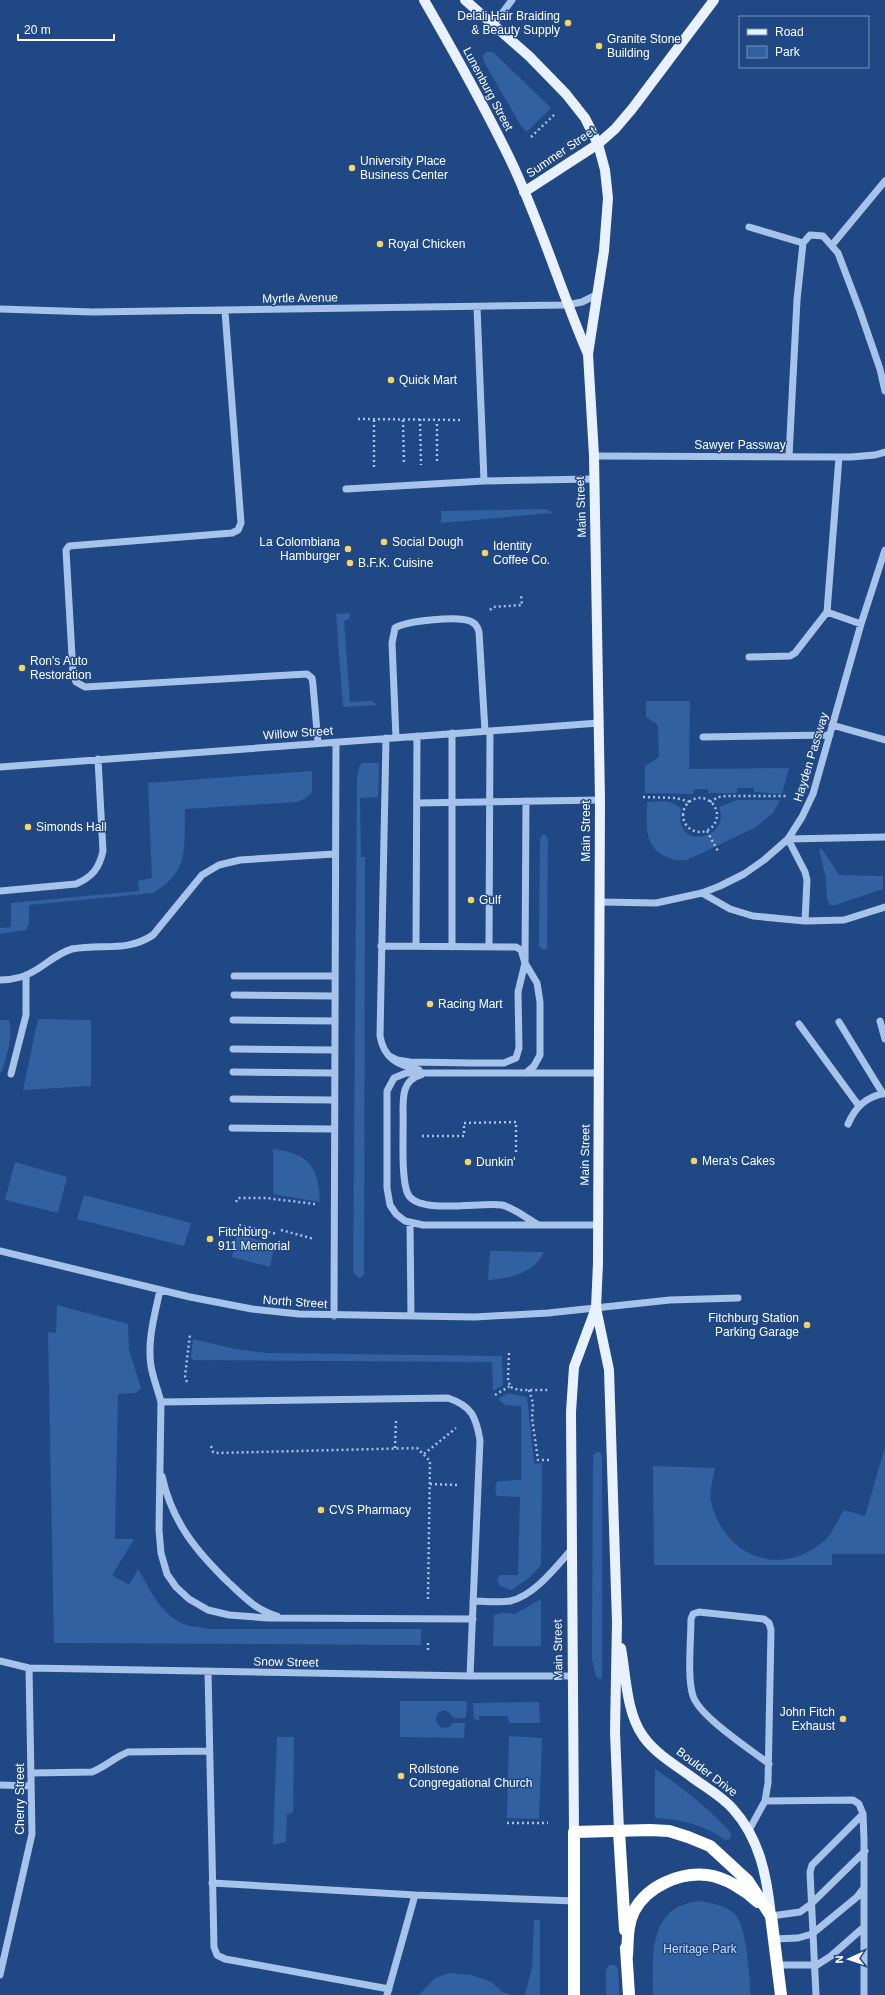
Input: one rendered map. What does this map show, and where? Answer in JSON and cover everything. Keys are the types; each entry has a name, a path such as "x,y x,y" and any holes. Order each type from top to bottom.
{"highway":[{"name":"Main Street","path":"619,1831 630,1995"},
{"path":"574,1832 669,1832 688,1837 710,1846 748,1881 771,1916"},
{"name":"Main Street","path":"574,1832 574,1995"},
{"path":"627,1956 628,1927 635,1910 654,1888 679,1877 708,1875 735,1885 753,1897 771,1916"},
{"name":"Boulder Drive","path":"771,1916 781,1995"}],"main road":[{"name":"Lunenburg Street","path":"424,0 509,156 524,192"},
{"path":"464,0 494,24 566,94 585,118 598,144"},
{"name":"Summer Street","path":"524,192 598,144 632,109 714,0"},
{"name":"Main Street","path":"598,144 605,170 608,198 598,294 588,354 594,456 600,800 600,1073 596,1308 609,1370 618,1622 615,1732 619,1831"},
{"name":"Main Street","path":"524,192 567,305 588,354"},
{"name":"Main Street","path":"574,1832 571,1412 574,1368 596,1308"},
{"name":"Boulder Drive","path":"618,1622 630,1704 635,1720 643,1736 660,1754 733,1808 762,1859 771,1916"}],"street":[{"path":"494,24 512,0"},
{"path":"832,245 885,181"},
{"path":"749,227 803,243"},
{"path":"789,456 797,300 803,243 810,235 816,234 822,236 838,253 880,369 885,391"},
{"name":"Myrtle Avenue","path":"0,309 94,312 567,305 582,302 598,294"},
{"path":"477,307 484,481"},
{"path":"225,310 241,523 238,530 232,533 69,546 66,550 73,674 76,682 85,687 307,674 312,678 318,743"},
{"name":"Sawyer Passway","path":"594,456 839,457 876,455 885,452"},
{"path":"749,657 790,656 795,652 827,612 839,457"},
{"path":"346,489 484,481 594,480"},
{"name":"Hayden Passway","path":"600,902 656,903 702,893 744,874 764,860 788,838 802,817 813,794 861,624 885,550"},
{"path":"827,612 861,624"},
{"path":"396,738 392,643 395,628 400,624 457,619 472,622 476,625 479,632 487,731 490,801 490,946"},
{"name":"Willow Street","path":"0,767 599,723"},
{"path":"832,725 885,740"},
{"path":"452,733 452,946"},
{"path":"703,737 830,735"},
{"path":"416,946 417,736"},
{"path":"386,738 380,1036 382,1046 389,1056 406,1067 429,1073"},
{"path":"334,1316 333,1073 336,742"},
{"path":"0,891 76,884 87,880 94,873 100,863 103,851 98,759"},
{"path":"416,803 600,800"},
{"path":"389,1056 397,1060 410,1062 471,1063 504,1063 516,1058 519,1048 518,992 526,964 526,801"},
{"path":"805,921 807,880 805,872 788,838 885,837"},
{"path":"0,980 26,975 54,957 73,949 125,946 144,942 153,936 202,876 219,865 240,860 334,854"},
{"path":"702,893 730,909 753,916 805,921 844,920 885,907"},
{"path":"382,946 490,946 516,947 520,950 537,983 540,1002 540,1055 534,1066 526,1073"},
{"path":"11,1074 26,1015 26,975"},
{"path":"234,976 334,976"},
{"path":"234,995 334,996"},
{"path":"233,1020 334,1021"},
{"path":"880,1021 885,1038"},
{"path":"839,1022 884,1094 868,1099 858,1106 848,1124"},
{"path":"799,1024 858,1106"},
{"path":"233,1049 334,1050"},
{"path":"233,1072 333,1073"},
{"path":"598,1225 423,1225 410,1222 396,1214 390,1204 387,1188 387,1091 394,1078 406,1073 600,1073"},
{"path":"429,1073 414,1077 407,1083 404,1089 404,1181 410,1196 416,1201 432,1205 503,1206 539,1225"},
{"path":"233,1099 333,1100"},
{"path":"232,1128 333,1129"},
{"path":"410,1222 411,1316"},
{"name":"North Street","path":"0,1251 160,1290 252,1309 334,1316 475,1317 596,1308 670,1300 738,1298"},
{"path":"160,1290 152,1324 151,1365 161,1402 159,1448 161,1553 167,1574 176,1587 198,1605 218,1613 283,1617 473,1619"},
{"path":"161,1402 448,1398 461,1403 473,1414 478,1426 480,1440 470,1676"},
{"path":"159,1448 161,1470 166,1493 180,1526 203,1558 249,1602 258,1608 283,1617"},
{"path":"473,1601 506,1601 518,1599 549,1575 571,1550"},
{"path":"748,1832 765,1800 768,1783 769,1623 764,1619 699,1612 693,1614 691,1619 691,1685 696,1702 705,1714 768,1764"},
{"name":"Snow Street","path":"0,1661 29,1668 470,1676 572,1676"},
{"name":"Cherry Street","path":"0,1975 32,1834 29,1668"},
{"path":"208,1671 212,1883 214,1946 217,1955 225,1958 388,1992 415,1895"},
{"path":"31,1773 92,1772 120,1755 128,1752 209,1751"},
{"path":"0,1785 31,1786"},
{"path":"765,1800 853,1800 860,1804 863,1814 865,1851 864,1995"},
{"path":"816,1995 813,1965 810,1872 812,1865 863,1814"},
{"path":"771,1916 796,1914 811,1904 865,1851"},
{"path":"212,1883 415,1895 575,1901"},
{"path":"774,1939 798,1938 812,1934 857,1897 864,1888"},
{"path":"777,1965 813,1965 822,1962 864,1927"}],"path":[{"path":"531,137 556,113"},
{"path":"358,419 437,420"},
{"path":"374,419 374,487"},
{"path":"420,419 421,485"},
{"path":"403,420 404,486"},
{"path":"437,424 438,484"},
{"path":"472,622 493,608 522,605 521,595"},
{"path":"710,802 718,797 726,796 786,796"},
{"path":"643,797 676,798 690,802"},
{"path":"697,799 702,799 710,802 715,807 717,818 712,828 707,831 696,832 686,825 684,814 685,809 690,802 697,799"},
{"path":"707,831 719,853"},
{"path":"404,1136 464,1136 464,1123 516,1122 516,1156"},
{"path":"236,1202 238,1198 266,1198 333,1207"},
{"path":"239,1225 277,1234"},
{"path":"282,1230 333,1244"},
{"path":"187,1382 185,1376 190,1334"},
{"path":"509,1353 508,1378 510,1385 514,1390 549,1390"},
{"path":"496,1395 510,1385"},
{"path":"529,1390 533,1403 532,1418 538,1460 549,1460"},
{"path":"395,1448 396,1399"},
{"path":"424,1454 457,1426"},
{"path":"211,1446 213,1452 218,1453 417,1448 430,1462 428,1603"},
{"path":"430,1484 478,1485"},
{"path":"428,1635 428,1650"},
{"path":"507,1823 548,1823"}],"green space":[{"path":"486,52 493,52 551,108 527,132 521,126 484,62 483,56"},
{"path":"546,509 553,513 441,523 441,511"},
{"path":"350,613 349,619 344,621 350,702 372,701 377,705 343,707 336,614"},
{"path":"646,701 690,701 689,769 789,768 782,794 754,792 754,788 737,788 737,793 708,793 708,789 694,789 693,794 645,793 645,766 659,757 658,725 646,717"},
{"path":"362,763 379,763 378,797 360,798 361,857 365,857 364,1275 359,1278 353,1272 357,780 359,767"},
{"path":"312,771 312,792 306,798 297,802 185,809 184,846 179,867 165,885 153,893 29,905 29,924 26,930 0,934 0,928 11,927 11,903 139,891 138,881 152,878 148,783"},
{"path":"737,800 780,800 773,813 756,827 687,860 678,860 663,855 657,851 649,839 647,825 647,802 665,801 678,806 681,809 681,823 685,831 692,836 702,836 710,833 717,827 721,818 719,807"},
{"path":"542,835 545,835 548,839 547,949 542,949 539,946 540,840"},
{"path":"821,848 839,875 883,876 883,889 835,905 830,905 827,900 826,878 819,850"},
{"path":"38,1019 91,1020 91,1086 23,1090"},
{"path":"0,1020 9,1020 11,1033 2,1072 0,1071"},
{"path":"273,1149 296,1154 304,1158 310,1164 317,1179 320,1202 273,1194"},
{"path":"15,1162 67,1177 58,1213 5,1200"},
{"path":"84,1195 191,1223 184,1246 77,1219"},
{"path":"237,1235 275,1244 270,1267 232,1257"},
{"path":"490,1251 544,1252 534,1265 520,1274 488,1280"},
{"path":"57,1305 128,1324 129,1350 141,1388 136,1393 118,1394 115,1539 133,1539 133,1541 112,1575 129,1585 138,1569 163,1609 177,1621 188,1626 207,1629 421,1629 421,1645 54,1643 48,1332 56,1333"},
{"path":"193,1339 235,1349 267,1353 502,1356 503,1385 493,1391 492,1362 193,1360 191,1357"},
{"path":"508,1393 527,1397 534,1462 535,1464 542,1463 541,1565 529,1578 511,1590 500,1586 497,1578 501,1575 518,1575 520,1497 497,1496 495,1488 498,1481 521,1480 521,1406 505,1405 498,1399"},
{"path":"885,1447 885,1554 832,1554 832,1565 654,1565 653,1466 715,1468 711,1489 711,1501 717,1520 728,1536 740,1548 756,1556 772,1560 789,1559 807,1552 824,1541 832,1531 844,1510 865,1516"},
{"path":"600,1452 602,1456 602,1678 599,1679 596,1676 592,1659 593,1455"},
{"path":"541,1599 541,1646 493,1646 494,1615 502,1613 515,1614"},
{"path":"400,1701 467,1701 466,1718 453,1718 450,1713 444,1710 438,1713 436,1717 437,1724 442,1728 449,1727 453,1723 465,1723 464,1738 400,1737"},
{"path":"539,1702 540,1723 509,1723 508,1716 479,1716 479,1720 474,1719 473,1703"},
{"path":"509,1736 542,1738 539,1819 507,1818"},
{"path":"277,1737 294,1737 293,1813 287,1814 286,1842 273,1845"},
{"path":"655,1769 714,1815 731,1833 730,1839 725,1840 709,1830 683,1821 655,1818"},
{"name":"Heritage Park","path":"699,1901 726,1908 738,1918 746,1944 751,1995 653,1995 654,1950 656,1936 662,1923 670,1913 682,1905"},
{"path":"534,1920 540,1920 540,1995 525,1995 532,1968"},
{"path":"610,1965 615,1965 618,1969 619,1995 606,1995 606,1970"},
{"path":"450,1973 472,1975 492,1982 502,1992 514,1995 419,1995 435,1978"}],"place":[{"name":"Delali Hair Braiding & Beauty Supply","path":"568,23"},
{"name":"Granite Stone Building","path":"599,46"},
{"name":"University Place Business Center","path":"352,168"},
{"name":"Royal Chicken","path":"380,244"},
{"name":"Quick Mart","path":"391,380"},
{"name":"Social Dough","path":"384,542"},
{"name":"La Colombiana Hamburger","path":"348,549"},
{"name":"Identity Coffee Co.","path":"485,553"},
{"name":"B.F.K. Cuisine","path":"350,563"},
{"name":"Ron's Auto Restoration","path":"22,668"},
{"name":"Simonds Hall","path":"28,827"},
{"name":"Gulf","path":"471,900"},
{"name":"Racing Mart","path":"430,1004"},
{"name":"Mera's Cakes","path":"694,1161"},
{"name":"Dunkin'","path":"468,1162"},
{"name":"Fitchburg 911 Memorial","path":"210,1239"},
{"name":"Fitchburg Station Parking Garage","path":"807,1325"},
{"name":"CVS Pharmacy","path":"321,1510"},
{"name":"John Fitch Exhaust","path":"843,1719"},
{"name":"Rollstone Congregational Church","path":"401,1776"}]}
